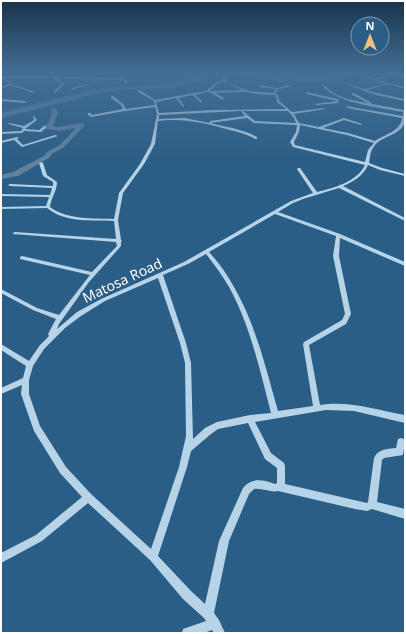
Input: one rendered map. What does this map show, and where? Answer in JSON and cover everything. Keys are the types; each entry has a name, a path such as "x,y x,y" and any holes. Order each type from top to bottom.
{"street":[{"path":"20,102 25,102"},
{"path":"117,102 125,110"},
{"path":"49,338 60,318 94,274 119,246 120,241 117,232 116,220 121,193 149,153 158,114 156,104 153,102"},
{"path":"89,114 91,116 164,102"},
{"path":"180,102 183,106"},
{"path":"279,102 292,113 298,124 298,134 292,142 294,146 368,164 405,175"},
{"path":"316,104 335,102"},
{"path":"355,102 404,113"},
{"path":"368,102 376,106"},
{"path":"347,107 404,113"},
{"path":"292,113 324,109"},
{"path":"158,114 214,111 242,112 289,110"},
{"path":"242,112 254,122 298,124 348,134 375,142"},
{"path":"368,164 369,150 375,142 397,132 403,123 404,113"},
{"path":"208,122 246,116"},
{"path":"1,142 15,139 36,120 34,117"},
{"path":"157,120 181,118 208,122 246,133 256,138"},
{"path":"320,128 344,119 361,124"},
{"path":"9,124 24,130"},
{"path":"1,133 24,130 38,131 44,127"},
{"path":"15,139 22,146 56,136"},
{"path":"41,163 45,176 54,182 55,187 50,196 48,207 52,212 72,217 116,220"},
{"name":"Matosa Road","path":"217,628 208,614 187,595 153,557 88,497 63,470 37,428 26,394 26,380 30,364 49,338 79,314 104,300 160,276 207,252 292,202 315,193 342,187 362,172 368,164"},
{"path":"299,168 315,193"},
{"path":"10,185 55,187"},
{"path":"342,187 405,220"},
{"path":"1,195 50,196"},
{"path":"1,208 48,207"},
{"path":"274,212 338,235 405,264"},
{"path":"15,233 120,241"},
{"path":"317,408 306,344 344,322 348,314 336,256 338,235"},
{"path":"207,252 227,277 246,320 257,349 275,415"},
{"path":"22,258 94,274"},
{"path":"153,557 184,468 190,428 188,363 184,343 160,276"},
{"path":"1,291 35,309 60,318"},
{"path":"1,347 30,364"},
{"path":"1,391 26,380"},
{"path":"188,448 217,426 317,408 354,408 405,419"},
{"path":"250,419 268,456 281,466 282,482 278,488"},
{"path":"372,505 378,458 382,454 400,452 401,442"},
{"path":"208,614 224,541 246,491 251,484 255,483 355,505 367,507 372,505 405,514"},
{"path":"1,558 39,538 88,497"},
{"path":"187,633 217,628"}],"shaded area":[{"path":"44,102 60,102 1,117 1,112"}],"waterway":[{"path":"1,116 60,102"},
{"path":"1,177 15,174 47,157 49,153 62,146 82,125 59,129 45,127 51,125 55,113 54,110"}]}
